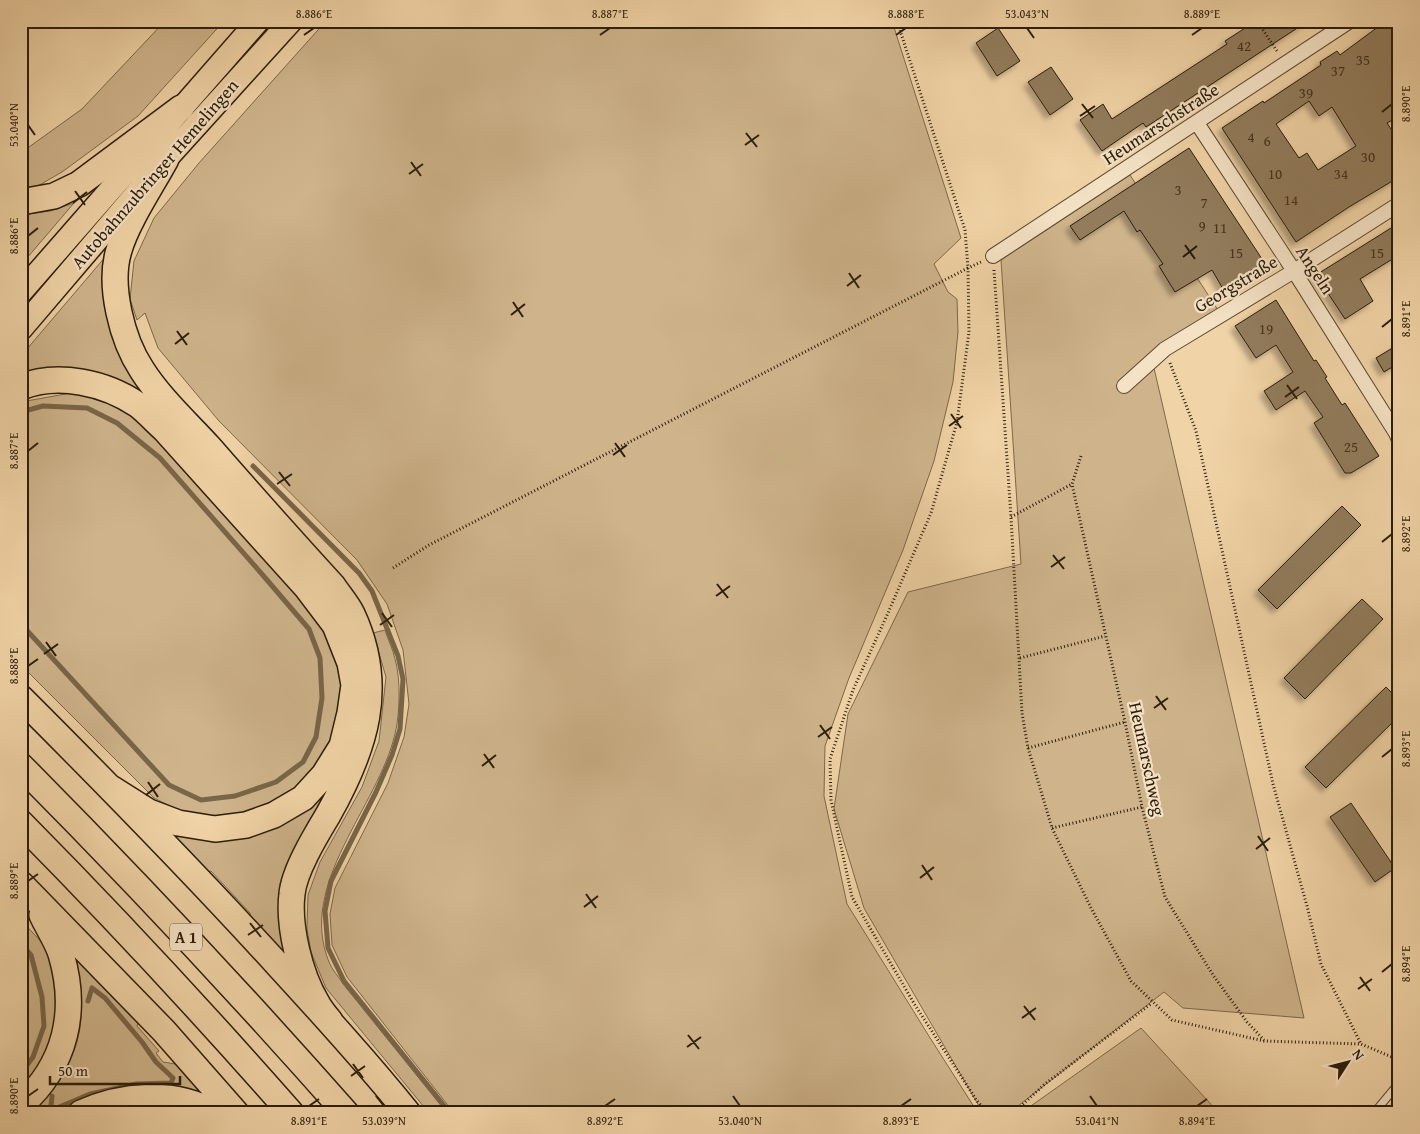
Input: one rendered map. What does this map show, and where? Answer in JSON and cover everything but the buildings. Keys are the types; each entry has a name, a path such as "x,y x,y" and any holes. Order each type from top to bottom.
{"highway":[{"name":"Autobahnzubringer Hemelingen","path":"21,292 258,21"},
{"name":"Autobahnzubringer Hemelingen","path":"21,329 166,159 291,21"},
{"path":"21,202 54,196 79,184 181,108"},
{"path":"166,159 131,223 119,250 115,279 117,305 129,342 141,370 333,586 351,613 365,650 370,687 366,727 344,786 302,861 292,892 292,922 306,983 316,1003 408,1113"},
{"path":"21,388 33,383 66,380 103,386 138,406 164,429 307,588 335,625 350,663 354,685 342,746 324,775 303,798 274,815 246,825 215,829 206,828 178,823 149,812 111,788"},
{"path":"21,698 111,788 330,1021"},
{"name":"A 1","path":"21,766 119,866 257,1013 346,1113"},
{"name":"A 1","path":"21,823 91,894 233,1047 291,1113"},
{"path":"21,1105 32,1095 45,1078 62,1046 68,1024 69,1005 66,978 60,952 26,889"},
{"path":"26,889 164,1031 236,1113"},
{"path":"81,1113 95,1106 127,1099 160,1097 192,1102 213,1113"}],"street":[{"name":"Heumarschstraße","path":"993,256 1350,21"},
{"name":"Angeln","path":"1197,123 1294,271 1399,440"},
{"name":"Georgstraße","path":"1124,386 1164,349 1294,271 1399,204"}],"lane":[{"path":"1374,1113 1399,1083"}],"path":[{"path":"897,21 965,230 968,268 969,332 958,422 931,513 853,690 830,759 831,800 852,897 915,1005 977,1101 988,1113"},
{"path":"1257,21 1285,64"},
{"path":"394,568 429,545 993,256 1012,517 1022,713 1028,748 1052,828 1091,908 1131,981 1172,1020 1264,1041 1361,1044 1399,1060"},
{"path":"1164,349 1196,431 1273,784 1321,964 1361,1044"},
{"path":"1012,517 1072,484 1081,456"},
{"name":"Heumarschweg","path":"1072,484 1142,807 1165,897 1212,975 1246,1022 1264,1041"},
{"path":"1020,658 1105,636"},
{"path":"1028,748 1125,722"},
{"path":"1052,828 1142,807"},
{"path":"1004,1113 1020,1108 1045,1084 1152,1003"}],"shaded area":[{"path":"165,21 224,21 138,116 62,172 36,187 21,188 21,156 29,147 82,109"},
{"path":"326,21 892,21 961,238 934,264 948,292 957,299 958,332 953,382 934,461 903,550 849,678 825,746 824,796 847,904 978,1113 454,1113 347,977 332,945 330,914 335,888 388,783 404,737 409,704 403,650 387,604 357,560 219,421 158,348 145,313 137,320 130,299 134,261 154,218 199,163"},
{"path":"1130,175 1218,310 1151,355 1304,1018 1183,1008 1164,992 1009,1113 983,1113 864,908 834,809 848,714 908,592 1021,564 1001,260"},
{"path":"74,203 21,265 21,215 50,211"},
{"path":"112,249 109,283 165,411 21,379 21,356"},
{"path":"71,393 108,401 133,415 163,441 295,591 323,628 335,652 342,693 332,741 311,773 284,799 248,813 210,816 184,813 154,798 21,665 21,402"},
{"path":"385,630 397,667 399,707 397,726 386,762 331,875 323,904 322,933 329,962 343,984 447,1113 429,1113 326,988 311,952 307,929 308,895 320,862 362,787 379,741 386,677 373,633"},
{"path":"331,786 297,856 292,964 253,926 250,913 211,871 201,873 161,828 206,837"},
{"path":"21,920 44,945 60,978 52,1048 21,1092"},
{"path":"74,953 139,1019 137,1026 159,1051 156,1053 163,1062 181,1065 213,1102 85,1103 59,1113 31,1113 61,1078 74,1051 81,1022 81,999"},
{"path":"1141,1028 1219,1113 1021,1113"}],"waterway":[{"path":"21,412 43,406 87,408 117,423 160,458 309,629 320,658 322,698 316,737 303,762 276,782 235,796 201,800 169,785 21,624"},
{"path":"253,466 359,573 372,591 398,656 403,679 400,729 392,755 376,792 331,881 325,911 328,948 344,981 450,1113"},
{"path":"21,944 31,955 42,997 44,1026 33,1057 21,1073"},
{"path":"52,1096 51,1106 57,1108 90,1094 137,1084 171,1083 173,1078 156,1062 142,1042 105,998 92,988 88,1001"}]}
